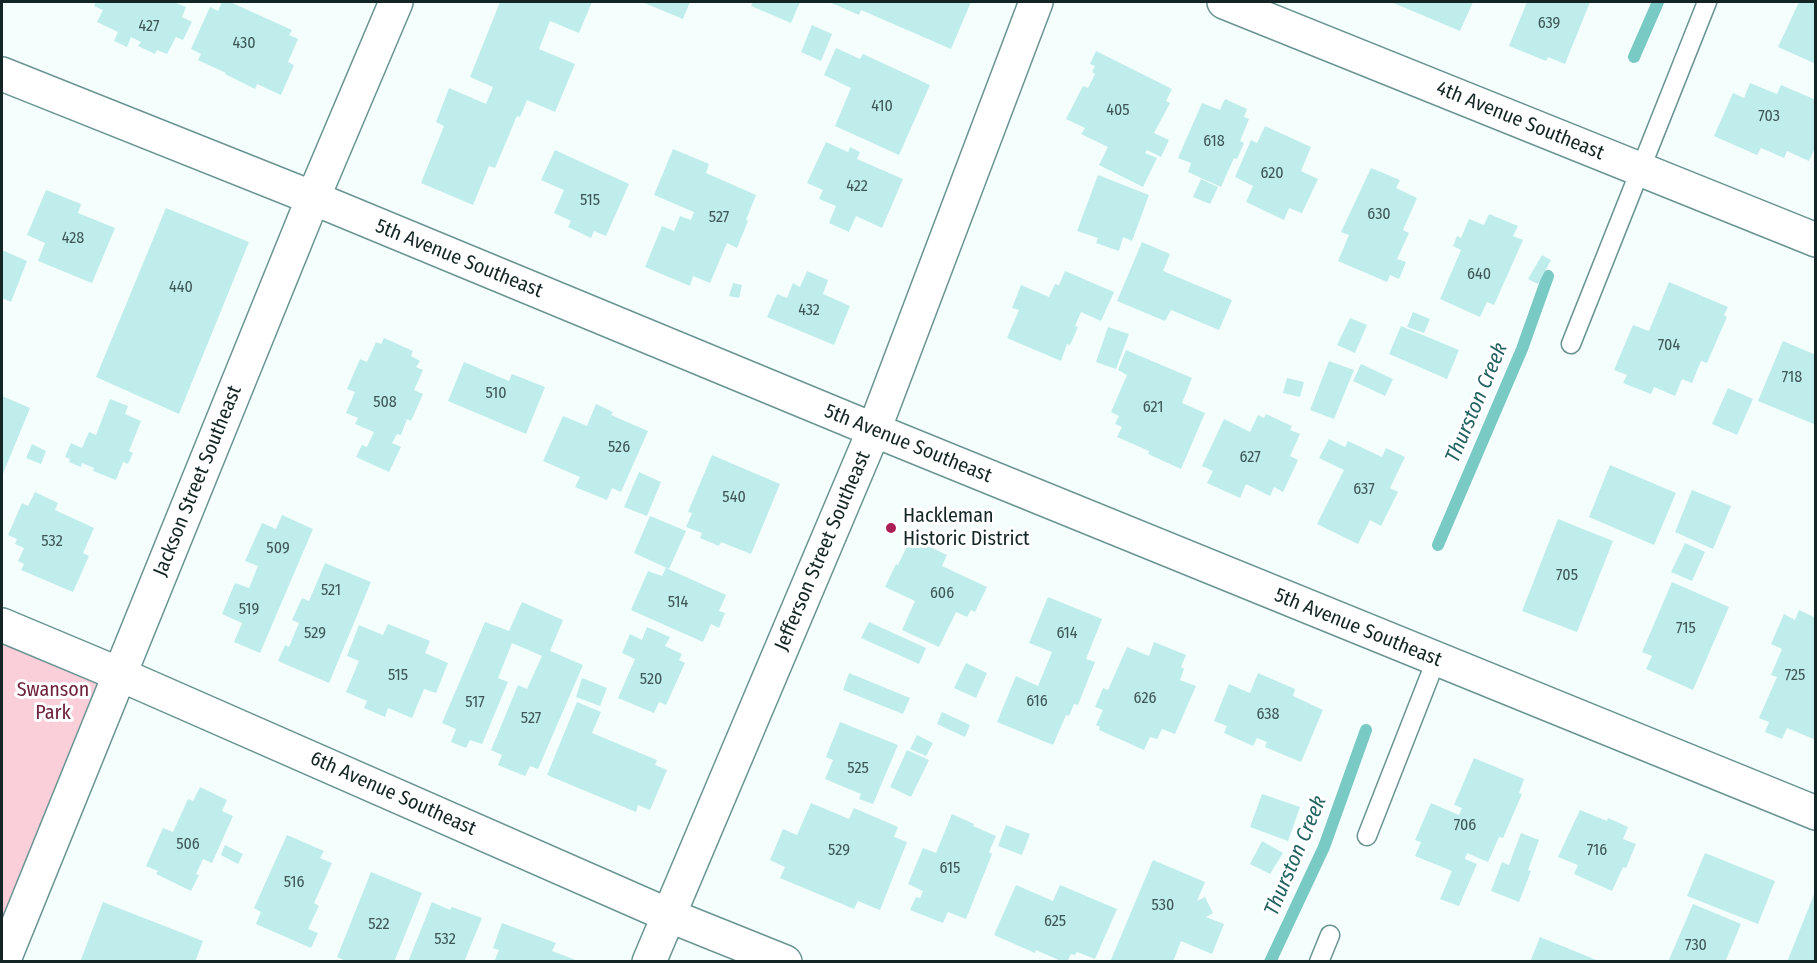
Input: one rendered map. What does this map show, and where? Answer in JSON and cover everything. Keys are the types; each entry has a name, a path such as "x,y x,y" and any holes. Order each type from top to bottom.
{"street":[{"name":"Jackson Street Southeast","path":"3,962 313,198 396,2"},
{"name":"Jefferson Street Southeast","path":"649,962 874,430 1036,2"},
{"name":"4th Avenue Southeast","path":"1224,2 1815,240"},
{"name":"5th Avenue Southeast","path":"2,74 313,198 874,430 1815,813"},
{"name":"6th Avenue Southeast","path":"2,625 668,915 785,962"}],"lane":[{"path":"1571,344 1707,2"},
{"path":"1367,836 1436,660"},
{"path":"1319,962 1330,935"}],"green space":[{"name":"Swanson Park","path":"2,625 119,674 2,961"}],"building":[{"path":"96,2 174,2 186,7 182,17 192,22 183,40 176,37 167,54 157,50 155,54 138,46 141,42 131,37 127,47 114,41 118,32 97,22 103,10 94,6"},
{"path":"222,2 230,2 292,30 289,35 298,39 288,62 294,65 281,95 257,84 255,89 225,74 198,60 201,54 191,49 210,7 218,11"},
{"path":"500,2 592,2 579,33 550,21 539,49 575,64 555,112 527,100 520,117 517,116 495,168 489,166 473,205 421,183 444,126 436,122 449,88 486,104 493,87 470,77"},
{"path":"642,2 690,2 683,19"},
{"path":"753,2 800,2 791,23 751,6"},
{"path":"829,2 971,2 951,49 861,10 859,15"},
{"path":"1391,2 1473,2 1460,31"},
{"path":"1527,2 1590,2 1565,64 1548,57 1546,61 1509,46"},
{"path":"1799,2 1816,2 1816,64 1778,47"},
{"path":"812,25 832,34 821,61 801,52"},
{"path":"836,48 860,59 863,54 930,85 899,155 835,126 851,88 824,75"},
{"path":"1096,51 1172,89 1166,101 1170,103 1154,133 1169,140 1161,157 1147,150 1145,153 1157,158 1143,187 1099,165 1108,147 1081,134 1085,128 1066,119 1083,86 1088,88 1095,74 1092,72 1095,66 1090,64"},
{"path":"1750,83 1777,94 1781,85 1816,100 1816,146 1809,161 1787,151 1784,158 1761,148 1757,155 1714,136 1733,93 1744,98"},
{"path":"1225,99 1247,109 1244,117 1249,119 1240,141 1244,143 1237,159 1234,158 1221,187 1188,172 1191,163 1178,158 1202,103 1220,110"},
{"path":"1265,126 1311,147 1301,171 1318,179 1302,213 1289,208 1284,220 1246,202 1253,186 1235,177 1251,140 1257,143"},
{"path":"826,142 848,152 850,147 860,152 857,159 903,179 882,228 856,216 849,232 829,223 836,206 819,199 823,190 807,183"},
{"path":"673,149 709,164 706,173 756,195 737,248 727,243 710,283 693,276 690,286 645,267 662,226 674,231 680,216 691,220 694,212 654,195"},
{"path":"555,150 629,184 606,236 594,231 591,238 568,227 571,221 554,213 564,190 541,180"},
{"path":"1371,168 1400,180 1396,188 1417,198 1403,230 1409,233 1397,259 1406,262 1399,279 1390,275 1387,282 1338,261 1349,235 1341,232"},
{"path":"1098,175 1149,195 1132,241 1123,237 1119,251 1096,243 1098,238 1077,231"},
{"path":"1201,179 1218,187 1210,204 1193,197"},
{"path":"46,190 81,204 78,213 115,228 92,283 38,261 45,243 27,235"},
{"path":"166,208 249,242 179,414 96,377"},
{"path":"1489,214 1518,226 1513,236 1523,240 1494,305 1487,302 1480,317 1440,299 1461,250 1453,246 1457,236 1461,238 1469,219 1484,225"},
{"path":"1142,242 1170,254 1163,271 1232,300 1219,330 1171,310 1165,321 1117,301"},
{"path":"2,250 27,261 11,302 2,298"},
{"path":"1542,255 1551,260 1538,284 1528,279"},
{"path":"807,271 828,280 823,294 850,306 834,345 767,317 777,294 787,298 793,283 800,287"},
{"path":"1065,271 1114,292 1101,321 1081,312 1075,326 1078,327 1070,345 1067,344 1061,361 1007,338 1019,310 1012,308 1021,285 1049,297 1055,284 1059,285"},
{"path":"1669,282 1728,307 1724,315 1727,317 1707,363 1701,361 1692,383 1682,379 1675,396 1654,387 1651,394 1623,383 1627,375 1614,370 1633,325 1649,331"},
{"path":"733,283 742,285 739,298 729,296"},
{"path":"1413,312 1430,319 1424,333 1407,327"},
{"path":"1350,318 1367,325 1355,353 1337,345"},
{"path":"1401,326 1459,350 1447,379 1389,354"},
{"path":"1108,327 1129,334 1116,369 1096,362"},
{"path":"384,338 413,351 411,356 420,361 416,367 423,370 414,390 423,394 411,421 407,419 401,435 397,434 392,443 401,447 389,472 356,457 362,445 367,447 374,432 355,424 358,418 346,413 355,392 347,389 360,359 367,362 376,342 381,344"},
{"path":"1783,341 1816,355 1816,425 1758,401"},
{"path":"1126,350 1192,378 1182,403 1205,413 1181,469 1117,437 1122,427 1115,424 1119,416 1111,412 1127,375 1118,370"},
{"path":"1329,361 1354,370 1334,419 1310,410"},
{"path":"464,362 509,381 512,374 545,387 526,434 448,401"},
{"path":"1361,364 1393,379 1385,396 1353,381"},
{"path":"1287,378 1304,382 1300,397 1283,393"},
{"path":"1728,388 1753,399 1737,435 1712,424"},
{"path":"2,396 30,408 2,476"},
{"path":"110,399 128,406 125,414 141,421 129,451 133,453 128,464 123,462 116,480 93,471 94,468 82,463 81,467 69,462 70,459 65,457 71,443 82,448 89,432 96,435"},
{"path":"596,404 613,412 611,415 648,431 621,492 612,488 607,500 575,487 580,477 543,461 563,416 587,426"},
{"path":"1266,414 1292,426 1290,430 1300,434 1290,456 1298,460 1283,492 1274,487 1270,496 1246,484 1240,498 1207,483 1213,471 1202,466 1224,419 1250,432 1258,415 1264,418"},
{"path":"1329,439 1345,447 1348,441 1382,457 1386,448 1405,457 1390,488 1398,492 1381,526 1370,520 1358,544 1317,524 1344,470 1319,458"},
{"path":"32,444 46,451 41,464 26,458"},
{"path":"712,455 780,484 751,554 721,542 719,546 700,538 702,533 686,527 692,513 688,512"},
{"path":"1610,465 1676,493 1654,545 1589,517"},
{"path":"639,472 661,482 647,516 624,507"},
{"path":"1692,490 1731,506 1713,549 1675,532"},
{"path":"35,492 58,503 55,510 94,528 83,553 89,556 73,592 21,570 24,564 18,561 24,548 15,544 17,539 8,535 22,503 28,506"},
{"path":"282,515 313,529 260,653 234,642 242,623 222,614 235,583 249,588 258,566 245,561 262,523 276,529"},
{"path":"650,516 686,531 669,569 634,553"},
{"path":"1558,519 1613,541 1577,632 1522,611"},
{"path":"911,538 947,555 942,566 987,587 975,612 971,610 967,617 956,612 939,647 902,630 915,601 885,587"},
{"path":"1685,543 1705,552 1692,581 1671,572"},
{"path":"325,563 371,582 329,683 278,661 285,645 289,647 299,623 292,620 302,598 309,601"},
{"path":"666,568 726,595 719,611 725,613 719,628 711,624 703,642 631,610 648,571 662,576"},
{"path":"1672,582 1729,607 1693,690 1646,669 1652,656 1642,652"},
{"path":"1048,597 1102,619 1086,659 1095,662 1078,705 1074,704 1069,716 1066,715 1053,745 997,722 1016,676 1038,686 1052,652 1029,643"},
{"path":"522,602 563,620 550,651 583,665 538,769 530,766 525,776 498,765 502,755 491,750 518,685 527,689 542,656 512,643 498,678 508,682 482,744 470,740 466,748 451,742 456,729 442,723 485,622 509,631"},
{"path":"1799,610 1816,618 1816,740 1787,728 1782,739 1765,732 1769,722 1759,718 1777,677 1771,675 1782,649 1771,644 1784,614 1795,620"},
{"path":"869,622 926,648 919,664 861,638"},
{"path":"388,624 430,641 425,653 448,663 436,693 424,689 412,718 388,708 385,717 364,708 367,701 346,692 359,661 347,656 359,625 383,635"},
{"path":"647,627 670,637 665,646 682,654 679,660 685,663 666,705 659,702 654,713 618,698 635,659 622,653 630,634 642,640"},
{"path":"1154,642 1186,655 1181,667 1184,669 1180,680 1196,686 1175,734 1162,729 1157,739 1150,737 1144,750 1099,730 1100,727 1096,725 1103,710 1095,707 1103,688 1108,690 1127,647 1149,656"},
{"path":"966,663 987,673 976,698 954,688"},
{"path":"849,673 910,698 903,714 843,690"},
{"path":"1258,673 1295,689 1293,696 1323,710 1301,762 1265,747 1267,742 1257,738 1253,746 1224,733 1227,726 1214,721 1229,684 1250,693"},
{"path":"582,678 607,688 600,706 576,697"},
{"path":"577,702 601,712 592,733 657,760 655,765 667,770 650,810 638,805 636,812 547,775"},
{"path":"942,712 970,725 965,737 937,724"},
{"path":"840,722 898,745 873,804 859,799 861,794 825,779 833,760 826,757"},
{"path":"917,735 933,743 926,756 910,749"},
{"path":"907,750 929,760 911,797 890,787"},
{"path":"1474,758 1524,779 1519,793 1522,794 1503,838 1499,837 1488,862 1467,853 1465,859 1477,864 1459,906 1440,899 1452,871 1415,856 1421,842 1415,840 1431,803 1459,815 1462,808 1454,805"},
{"path":"200,787 227,800 222,811 233,816 212,863 203,859 196,874 199,875 191,891 156,874 158,871 146,866 163,828 173,832 188,799 193,801"},
{"path":"1262,794 1300,807 1288,841 1250,827"},
{"path":"811,803 849,819 854,808 898,827 894,837 907,842 880,910 858,901 854,909 780,878 785,867 770,860 783,829 797,835"},
{"path":"1580,810 1607,821 1608,818 1628,827 1623,839 1636,844 1626,868 1623,867 1612,891 1574,874 1578,865 1558,857"},
{"path":"952,814 996,836 989,852 992,854 966,919 948,912 943,923 910,910 916,897 920,898 923,891 908,884 923,848 936,853"},
{"path":"1006,825 1030,834 1022,855 998,846"},
{"path":"1521,833 1539,840 1528,870 1531,871 1519,902 1491,891 1502,862 1509,865"},
{"path":"287,835 324,851 320,858 332,863 314,903 319,906 308,929 318,933 311,948 256,924 261,912 254,908"},
{"path":"1262,841 1283,853 1270,874 1250,864"},
{"path":"225,845 243,854 238,864 221,855"},
{"path":"1705,853 1775,881 1758,924 1687,896"},
{"path":"1153,860 1205,882 1197,901 1205,897 1213,913 1206,917 1224,924 1212,954 1181,941 1173,962 1110,962"},
{"path":"371,872 422,893 394,962 348,962 337,957"},
{"path":"1016,885 1053,901 1060,885 1117,909 1095,959 1077,952 1075,955 1071,954 1067,962 1063,962 1036,950 1035,953 994,935"},
{"path":"1815,892 1816,962 1787,962"},
{"path":"103,902 203,941 195,962 80,962"},
{"path":"432,902 450,910 452,907 482,918 464,962 408,962"},
{"path":"1693,904 1741,924 1725,962 1668,962"},
{"path":"502,923 556,943 552,951 581,962 494,962 499,950 493,948"},
{"path":"1540,937 1599,961 1599,962 1530,962"}],"waterway":[{"name":"Thurston Creek","path":"1634,57 1658,2"},
{"name":"Thurston Creek","path":"1438,545 1522,349 1548,276"},
{"name":"Thurston Creek","path":"1270,962 1324,847 1366,730"}],"place":[{"name":"Hackleman Historic District","path":"891,528"}]}
